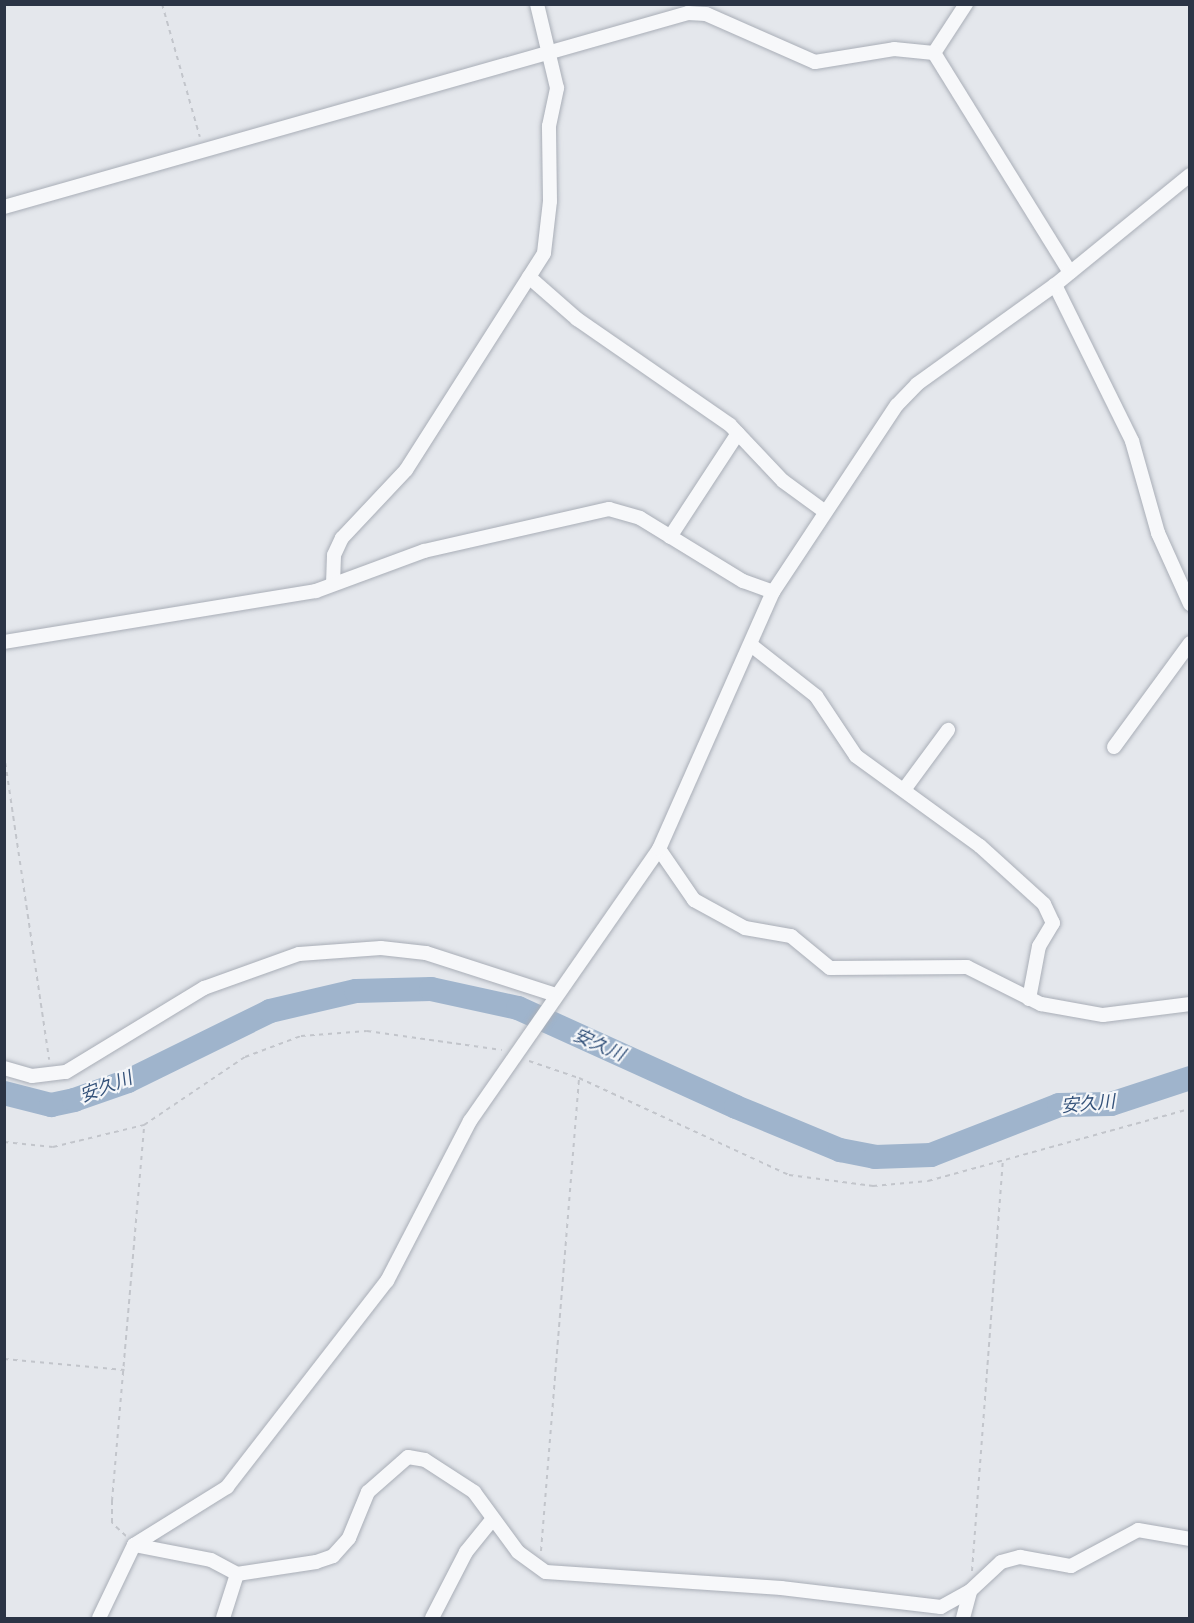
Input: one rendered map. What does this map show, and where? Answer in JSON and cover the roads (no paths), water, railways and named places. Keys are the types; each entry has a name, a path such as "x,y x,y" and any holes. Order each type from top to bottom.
{"street":[{"path":"333,584 334,555 342,538 406,470 529,277 547,239 549,126 557,88 537,4"},
{"path":"934,53 966,4"},
{"path":"4,207 203,147 688,14 705,14 815,62 894,49 934,53"},
{"path":"934,53 1070,272"},
{"path":"99,1618 134,1545 193,1513 255,1456 387,1281 470,1121 659,849 773,592 824,511 917,384 1055,285 1190,175"},
{"path":"529,277 577,319 738,434 783,481 824,511"},
{"path":"1055,285 1132,441 1158,533 1190,604"},
{"path":"670,537 738,434"},
{"path":"4,642 333,584 424,551 609,509 640,518 670,537 773,592"},
{"path":"1114,747 1190,643"},
{"path":"751,645 816,696 856,756 906,787 927,811 980,846 1044,904 1053,923 1039,946 1029,999"},
{"path":"906,787 948,730"},
{"path":"659,849 694,900 745,928 791,936 819,963 830,968 967,967 1029,999 1103,1015 1190,1004"},
{"path":"4,1068 32,1076 51,1074 87,1061 230,975 299,954 381,948 426,953 556,995"},
{"path":"134,1545 211,1560 237,1574 333,1556 349,1538 368,1492 408,1457 425,1460 474,1492 491,1521 518,1552 546,1572 781,1588 941,1607 970,1592 1001,1562 1020,1557 1071,1566 1138,1530 1190,1539"},
{"path":"432,1618 466,1552 491,1521"},
{"path":"223,1618 237,1574"},
{"path":"963,1618 970,1592"}],"waterway":[{"name":"安久川","path":"4,1093 51,1105 74,1100 128,1081 270,1011 356,991 431,989 518,1008 736,1107 840,1150 875,1157 931,1155 1059,1105 1111,1104 1190,1078"}]}
